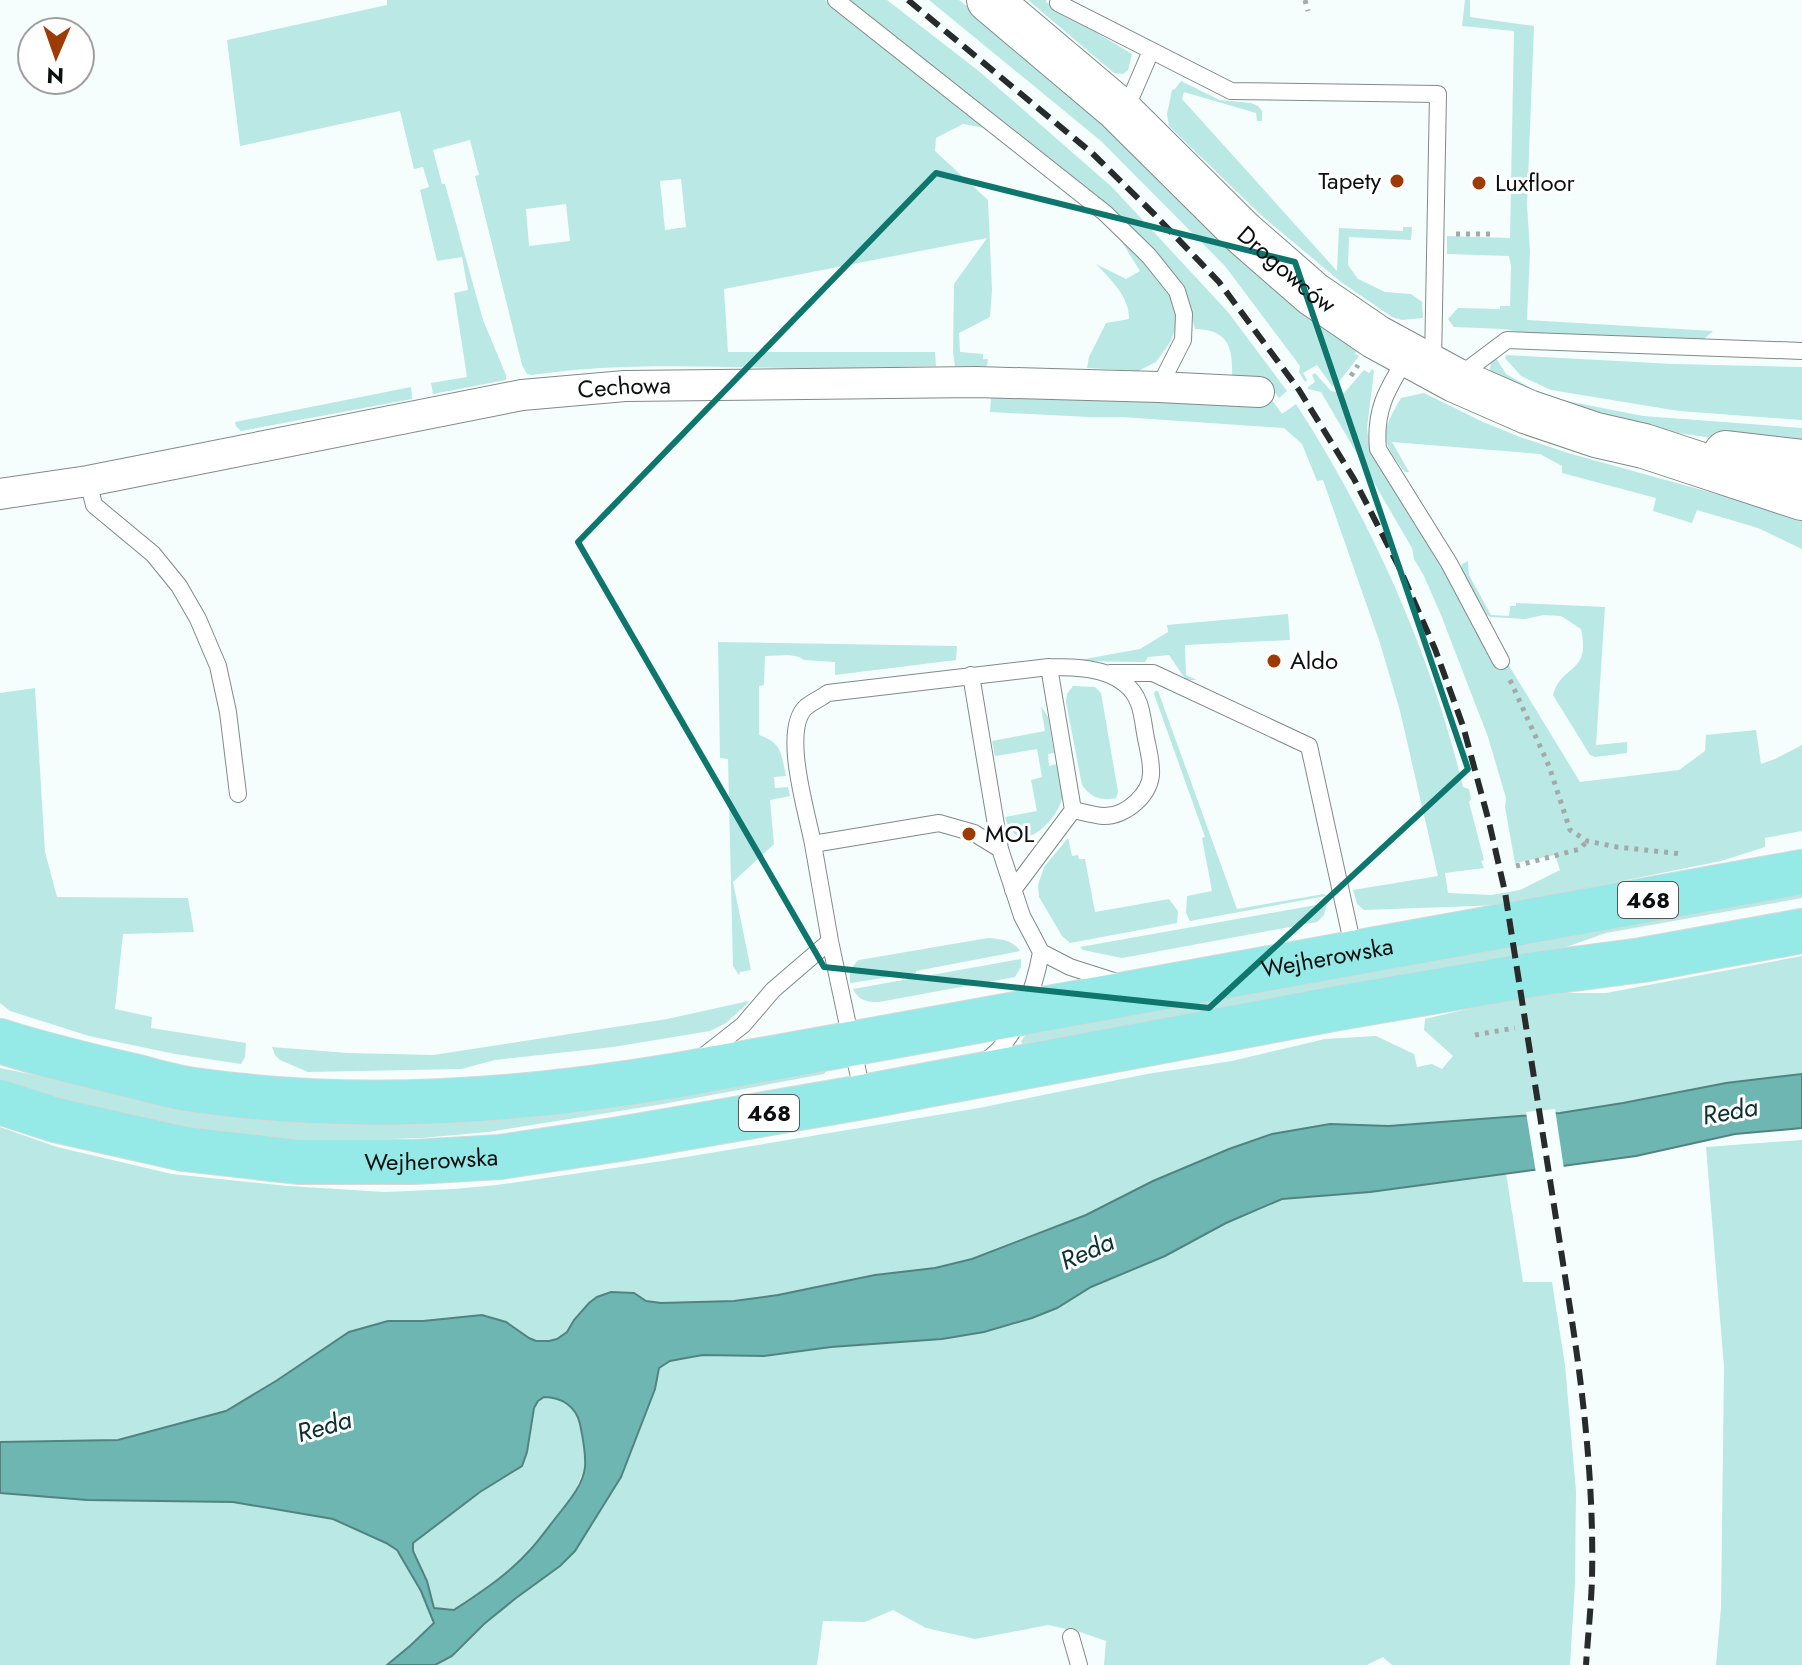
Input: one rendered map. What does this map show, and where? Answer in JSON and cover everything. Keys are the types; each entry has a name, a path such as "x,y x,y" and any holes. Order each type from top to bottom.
{"main road":[{"name":"Wejherowska","path":"0,1041 45,1056 192,1090 347,1104 448,1102 551,1094 678,1075 1802,872"},
{"name":"Wejherowska","path":"0,1102 55,1120 184,1149 298,1162 414,1162 500,1157 863,1097 1339,1008 1802,931"}],"street":[{"name":"Drogowców","path":"989,0 1117,108 1242,232 1313,294 1376,337 1432,368 1528,412 1802,498"},
{"name":"Cechowa","path":"0,494 88,481 522,395 625,386 976,382 1259,392"},
{"name":"Drogowców","path":"1644,446 1802,462"}],"lane":[{"path":"836,0 1105,213 1149,256 1177,291 1184,314 1183,340 1159,387"},
{"path":"1058,3 1231,91 1438,94 1432,368"},
{"path":"1117,108 1132,95 1151,51"},
{"path":"1501,661 1449,563 1378,449 1376,431 1383,397 1432,368 1507,340 1802,351"},
{"path":"88,481 94,505 153,554 179,586 198,619 220,674 238,794"},
{"path":"1013,890 1073,810 1049,667"},
{"path":"863,1097 795,753 794,732 804,709 828,693 971,675 1049,667 1075,667 1105,674 1125,683 1139,700 1152,773 1147,788 1137,801 1123,811 1106,816 1073,810"},
{"path":"1105,674 1153,673 1309,746 1354,953"},
{"path":"971,675 1000,849 1022,916 1041,952 1070,967 1111,980 1169,986"},
{"path":"813,844 939,823 974,833 1000,849"},
{"path":"678,1075 743,1025 773,990 830,941"},
{"path":"954,1080 998,1053 1023,1012 1037,977 1041,952"},
{"path":"1071,1637 1079,1665"}],"path":[{"path":"1305,0 1308,11"},
{"path":"1435,233 1491,234"},
{"path":"1501,661 1549,766 1570,830 1587,841 1690,855"},
{"path":"1516,866 1580,849 1587,841"},
{"path":"1475,1035 1515,1028"}],"highlighted area":[{"path":"936,173 1295,262 1468,769 1209,1008 824,967 578,542"}],"shaded area":[{"path":"387,0 825,0 990,129 963,124 936,138 935,151 988,200 992,290 990,317 959,333 960,352 983,354 983,359 988,359 987,366 955,366 953,352 954,284 987,238 724,289 728,352 935,352 936,366 628,367 527,374 522,365 475,176 479,175 470,140 433,150 483,320 506,380 433,394 431,383 467,377 454,293 468,290 462,257 437,261 420,190 429,187 423,167 414,169 400,111 240,146 227,40 387,5","holes":["681,179 686,227 665,230 660,181","566,204 570,241 529,246 526,209"]},
{"path":"845,0 887,0 980,72 1112,187 1228,312 1287,391 1279,398 1267,381 1232,379 1232,359 1227,343 1216,333 1195,329 1188,302 1176,281"},
{"path":"929,0 959,0 1019,47 1357,347 1355,354 1359,356 1338,383 1332,386 1317,365 1303,373 1305,382 1299,372 1300,366 1225,266 1101,141"},
{"path":"1028,0 1046,0 1132,54 1128,70 1123,74 1114,73"},
{"path":"1465,0 1470,0 1470,17 1534,26 1527,205 1530,251 1527,320 1713,331 1703,340 1526,333 1454,327 1448,319 1458,308 1500,309 1500,306 1510,306 1509,256 1447,254 1447,236 1510,238 1514,31 1462,26"},
{"path":"1181,81 1220,100 1258,106 1262,111 1262,121 1257,121 1256,113 1184,92 1182,99 1337,271 1339,228 1403,231 1403,227 1412,227 1411,240 1349,237 1348,265 1358,279 1385,292 1411,294 1422,302 1423,318 1402,320 1392,317 1341,282 1262,216 1169,126 1167,114 1172,90"},
{"path":"1113,228 1150,268 1173,299 1177,323 1171,341 1156,362 1138,371 1087,368 1089,357 1106,323 1129,319 1123,296 1096,264 1126,279 1140,271"},
{"path":"1506,355 1802,367 1802,420 1679,411 1551,390 1521,376 1505,358"},
{"path":"1496,358 1506,374 1546,397 1643,416 1802,428 1802,447 1664,431 1566,406 1489,375 1491,362"},
{"path":"1372,369 1367,428 1370,451 1446,574 1508,664 1580,782 1679,770 1705,751 1706,735 1756,730 1761,764 1802,745 1802,831 1765,838 1765,847 1721,861 1503,905 1364,910 1357,904 1353,890 1438,876 1400,711 1380,643 1323,480 1317,481 1302,444 1284,428 990,412 991,398 1098,397 1263,403 1272,400 1282,414 1296,404 1349,494 1396,589 1434,687 1463,787 1469,789 1469,802 1484,868 1445,873 1448,893 1491,895 1520,890 1560,870 1555,855 1515,863 1506,798 1488,737 1412,548 1321,392 1308,389 1315,382 1312,375 1315,373 1331,391 1344,393 1364,370 1369,373"},
{"path":"411,387 412,399 241,431 235,422"},
{"path":"1424,393 1520,437 1802,520 1802,549 1758,528 1697,510 1692,523 1653,511 1656,498 1562,473 1562,466 1540,454 1392,442 1409,472 1405,472 1387,443 1387,428 1401,398"},
{"path":"1468,561 1469,575 1491,615 1509,616 1510,606 1516,606 1516,603 1605,607 1596,745 1627,742 1627,753 1590,755 1553,695 1557,685 1579,662 1583,644 1581,629 1561,616 1543,615 1525,619 1491,617 1485,614 1461,569 1462,564"},
{"path":"1288,614 1290,640 1185,645 1186,675 1197,680 1186,680 1169,655 1148,657 1145,662 1074,661 1140,649 1168,632 1167,625"},
{"path":"718,642 957,646 956,660 835,675 835,662 804,660 789,655 765,656 764,685 759,686 759,735 779,750 786,776 774,777 775,788 788,787 790,796 770,800 774,844 733,882 751,970 739,975 733,966 728,759 720,758"},
{"path":"1073,686 1095,687 1101,693 1118,792 1116,798 1097,798 1082,785 1066,702"},
{"path":"35,688 45,852 57,897 188,898 194,932 123,934 115,1009 152,1017 151,1028 246,1043 241,1064 89,1036 10,1011 0,1003 0,693"},
{"path":"1155,691 1158,691 1237,909 1326,896 1190,921 1186,913 1187,896 1212,891 1202,838 1205,837"},
{"path":"1041,706 1048,717 1054,753 1048,754 1049,766 1057,764 1062,798 1050,821 1042,829 1025,837 1010,829 1005,817 1037,811 1031,780 1042,777 1037,749 995,756 992,741 1045,731"},
{"path":"1068,838 1072,856 1085,859 1095,912 1169,899 1178,911 1177,923 1070,943 1062,936 1039,897 1038,885 1044,867"},
{"path":"1802,890 1802,898 1606,933 1549,953 1023,1047 1021,1041 1031,1028"},
{"path":"1327,903 1324,915 1317,922 1122,958 1080,947"},
{"path":"988,938 1010,942 1020,951 850,983 851,970 859,960"},
{"path":"1802,956 1802,1074 1726,1083 1560,1113 1389,1126 1330,1124 1272,1134 1153,1181 1086,1215 972,1259 935,1268 875,1275 734,1301 661,1303 646,1301 634,1293 625,1292 589,1303 567,1332 549,1341 529,1338 506,1322 388,1321 349,1332 226,1411 118,1440 0,1442 0,1127 57,1147 172,1174 385,1192 497,1185 979,1108 1147,1074 1232,1061 1325,1039 1376,1036 1414,1054 1417,1067 1432,1064 1442,1069 1453,1056 1424,1030 1425,1019 1547,993 1606,993"},
{"path":"1021,959 1021,967 1015,977 879,1002 864,1000 853,989"},
{"path":"749,1001 726,1023 710,1031 613,1047 495,1060 461,1069 308,1072 280,1060 272,1047 433,1055 667,1019"},
{"path":"0,1068 197,1107 828,1068 824,1074 488,1132 328,1141 225,1138 0,1087"},
{"path":"1802,1140 1802,1665 1716,1665 1721,1608 1724,1367 1706,1147"},
{"path":"1506,1173 1523,1282 1552,1282 1565,1365 1576,1491 1570,1665 1392,1665 1383,1657 1367,1665 1104,1665 1106,1641 1080,1632 1048,1625 975,1639 926,1628 893,1610 865,1622 823,1621 817,1665 435,1665 452,1656 484,1624 560,1566 621,1477 655,1389 658,1369 671,1360 701,1355 942,1339 984,1332 1057,1308 1091,1287 1165,1256 1226,1223 1282,1199 1370,1192"},
{"path":"544,1397 555,1397 565,1402 579,1419 585,1467 574,1494 533,1548 519,1561 479,1594 428,1628 387,1665 0,1665 0,1493 87,1500 233,1502"}],"water":[{"name":"Reda","path":"1802,1074 1802,1128 1735,1134 1636,1156 1370,1192 1282,1199 1226,1223 1165,1256 1091,1287 1057,1308 984,1332 942,1339 831,1347 764,1356 703,1355 670,1361 659,1368 655,1389 621,1477 575,1551 484,1624 452,1656 435,1665 387,1665 434,1623 421,1591 397,1550 333,1519 233,1502 87,1500 0,1493 0,1442 118,1440 226,1411 349,1332 388,1321 482,1315 506,1322 536,1341 549,1341 567,1332 589,1303 611,1292 634,1293 646,1301 661,1303 734,1301 875,1275 935,1268 972,1259 1086,1215 1153,1181 1272,1134 1330,1124 1389,1126 1560,1113 1726,1083","holes":["550,1397 567,1404 578,1418 585,1462 578,1486 535,1545 504,1575 454,1610 434,1608 427,1581 413,1551 413,1543 480,1492 522,1466 534,1408 538,1401"]}],"pier":[{"path":"1555,1109 1564,1169 1536,1173 1526,1112"}],"railway":[{"path":"908,0 1092,153 1219,282 1299,390 1354,479 1399,567 1435,649 1463,726 1505,892 1575,1341 1584,1409 1591,1511 1592,1579 1586,1665"}],"place":[{"name":"Tapety","path":"1397,181"},
{"name":"Luxfloor","path":"1479,183"},
{"name":"Aldo","path":"1274,661"},
{"name":"MOL","path":"969,834"}]}
